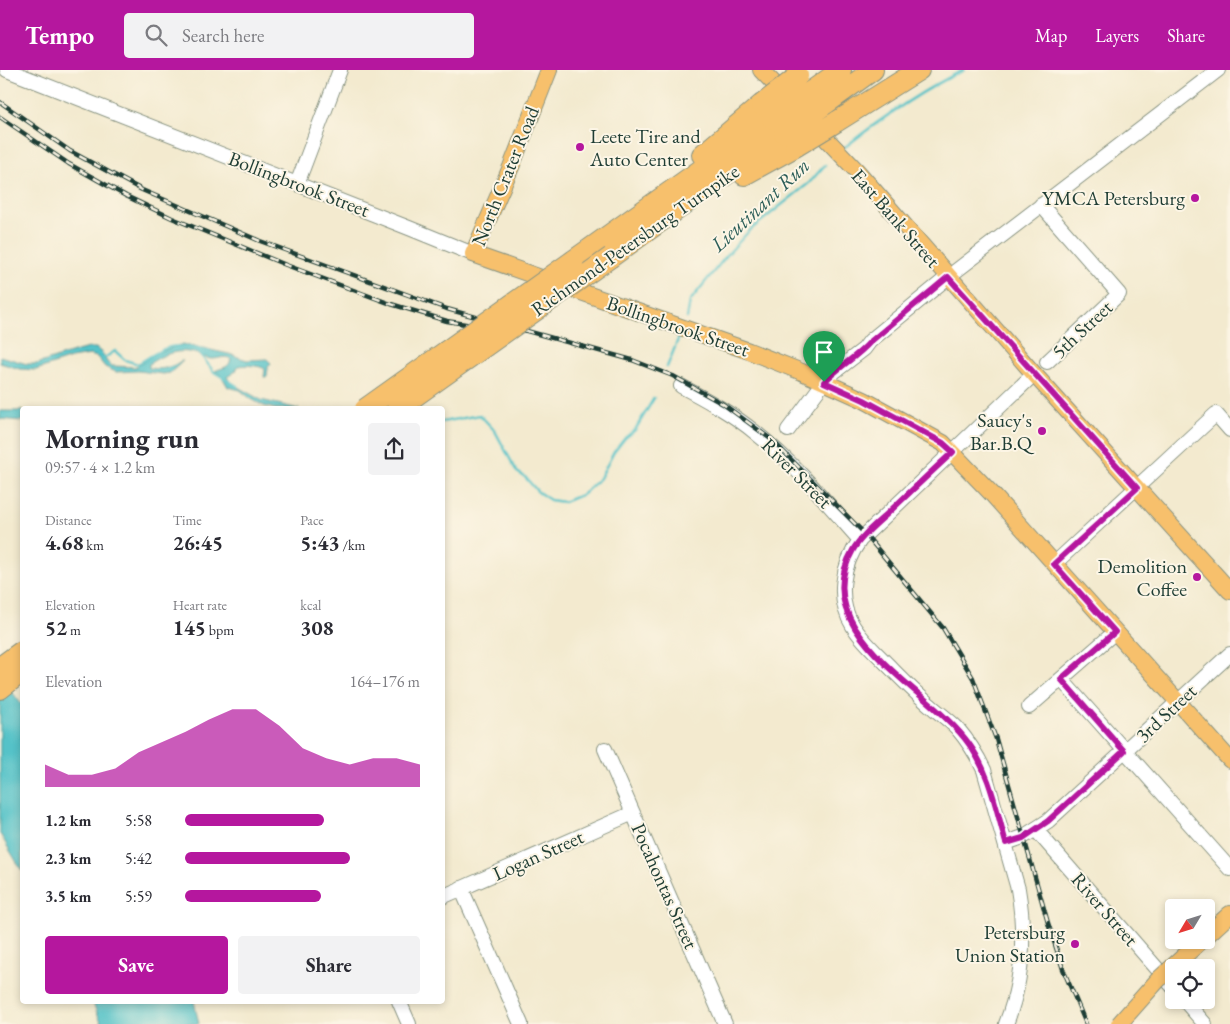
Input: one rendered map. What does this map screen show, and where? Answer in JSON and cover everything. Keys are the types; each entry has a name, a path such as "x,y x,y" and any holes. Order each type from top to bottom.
{"highway":[{"name":"Richmond-Petersburg Turnpike","path":"816,99 841,70"},
{"name":"Richmond-Petersburg Turnpike","path":"401,406 605,250 778,126 816,99 873,70"},
{"path":"802,73 778,126 836,122 920,70"},
{"name":"Richmond-Petersburg Turnpike","path":"369,406 574,260 605,250 659,222 778,126"},
{"path":"0,667 20,652"},
{"path":"0,689 20,674"}],"main road":[{"name":"North Crater Road","path":"473,254 507,175 548,70"},
{"name":"East Bank Street","path":"761,70 857,172 1034,374 1230,591"},
{"name":"Bollingbrook Street","path":"473,254 749,351 864,400 943,443 1230,760"},
{"path":"1215,928 1230,914"},
{"path":"1119,1024 1158,980 1192,949"}],"street":[{"path":"297,184 340,70"},
{"path":"788,430 824,382 834,372 864,349 948,277 1218,70"},
{"name":"Bollingbrook Street","path":"15,71 473,254"},
{"name":"5th Street","path":"1041,205 1119,294 1047,362"},
{"name":"5th Street","path":"860,540 1034,374"},
{"name":"River Street","path":"681,386 732,415 768,443 815,490 860,540"},
{"path":"1054,564 1216,414 1230,430"},
{"path":"860,540 848,561 844,573 843,590 848,615 853,626 863,640 895,672 959,730 977,756 990,786 1018,889 1023,926 1021,969 1012,1008 1006,1024"},
{"path":"1029,707 1115,632"},
{"name":"3rd Street","path":"1006,843 1023,838 1048,821 1230,654"},
{"path":"1061,679 1230,869"},
{"name":"Pocahontas Street","path":"606,748 725,1024"},
{"name":"Logan Street","path":"445,896 633,813"},
{"name":"River Street","path":"1036,830 1165,978"},
{"path":"461,888 521,1024"},
{"path":"400,1004 409,1024"},
{"path":"1192,1009 1205,1024"}],"water":[{"path":"183,344 247,360 267,359 271,363 268,367 267,377 264,377 265,369 248,365 238,366 236,371 227,377 231,383 261,400 286,406 264,406 240,390 228,387 221,375 215,371 229,365 231,359 226,357 210,359 190,352 172,353 160,357 149,364 149,368 162,369 183,361 170,373 163,374 138,371 116,372 105,367 97,357 90,355 71,358 36,370 20,369 0,363 0,356 27,364 37,364 88,348 96,348 112,366 136,367 155,354"},
{"path":"20,410 20,421 0,419 0,411"},
{"path":"0,676 20,702 20,868 0,834"},
{"path":"93,1004 195,1004 199,1024 102,1024"}],"waterway":[{"name":"Lieutinant Run","path":"845,147 903,105 933,86 964,70"},
{"name":"Lieutinant Run","path":"687,318 690,301 727,255 749,231 809,183 825,165"},
{"name":"Lieutinant Run","path":"667,367 679,337"},
{"name":"Lieutinant Run","path":"103,359 115,351 125,360 138,364 165,349 177,346 182,347"},
{"name":"Lieutinant Run","path":"200,354 214,372 237,386"},
{"name":"Lieutinant Run","path":"445,421 480,415 495,431 517,472 525,477 538,492 550,500 564,502 583,494 600,478 614,452 625,438 635,430 654,398"}],"railway":[{"path":"0,102 70,151 142,190 260,241 447,309 632,360 673,376 723,404 772,440 866,535 943,628 973,678 996,739 1048,923 1063,969 1086,1024"},
{"path":"0,117 69,164 126,196 172,218 286,265 391,304 447,321 490,328"}],"place":[{"name":"Leete Tire and Auto Center","path":"580,147"},
{"name":"YMCA Petersburg","path":"1195,198"},
{"name":"Saucy's Bar.B.Q","path":"1042,431"},
{"name":"Demolition Coffee","path":"1197,577"},
{"name":"Petersburg Union Station","path":"1075,944"}],"route":[{"path":"948,277 1137,488 1054,564 1115,632 1061,679 1124,751 1048,821 1023,838 1006,843 990,786 984,770 969,743 950,721 930,706 863,640 853,626 844,601 844,573 848,561 860,540 953,452 943,443 864,400 824,382 948,277"}]}
